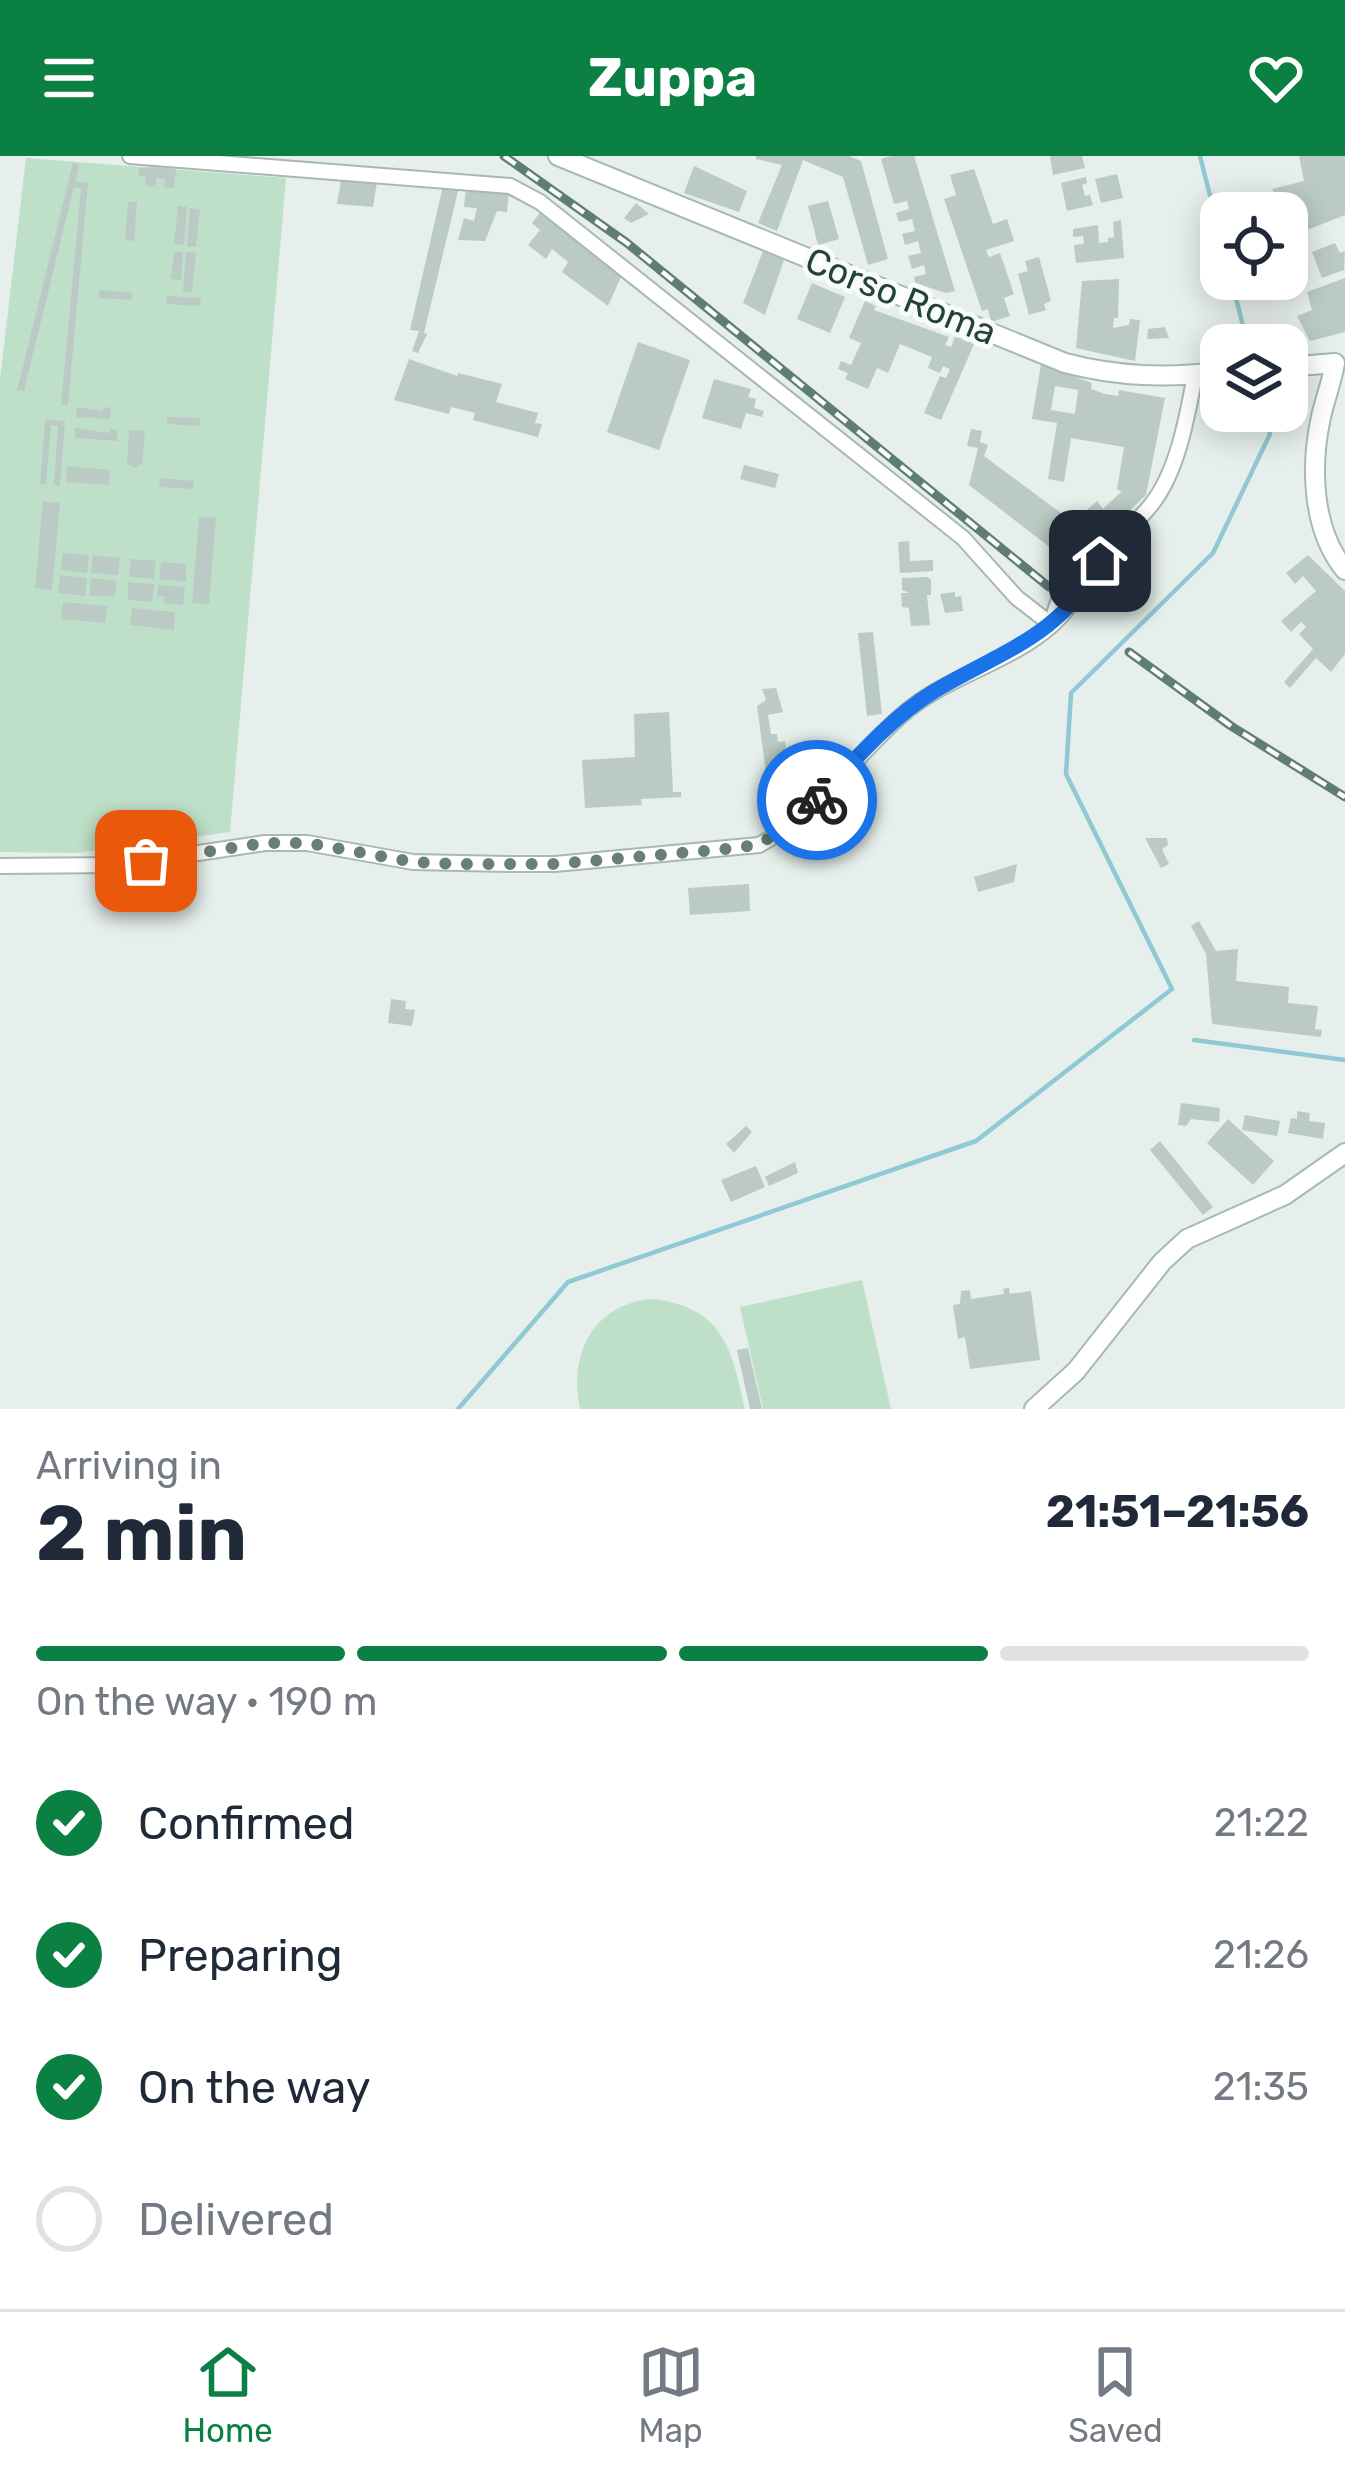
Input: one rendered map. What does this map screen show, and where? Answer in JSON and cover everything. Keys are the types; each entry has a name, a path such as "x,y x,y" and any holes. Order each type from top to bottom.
{"main road":[{"name":"Corso Roma","path":"558,156 1065,363 1109,375 1200,374"},
{"path":"1308,365 1340,362 1321,417 1316,475 1325,540 1345,570"},
{"path":"1034,1409 1076,1371 1162,1262 1186,1239 1285,1195 1345,1153"}],"street":[{"path":"130,156 510,186 540,202 626,268 946,524 1017,598 1052,626"},
{"path":"0,866 118,866 265,843 308,843 413,862 508,864 555,864 759,844 789,829 903,714 933,692 1052,626 1163,486 1186,420 1195,375"}],"green space":[{"path":"26,158 286,178 230,832 77,853 0,852 0,380"},
{"path":"862,1280 891,1409 763,1409 740,1307"},
{"path":"654,1299 696,1312 721,1335 745,1409 580,1409 578,1369 590,1334 615,1310"}],"building":[{"path":"756,156 849,156 861,161 888,259 868,265 843,177 803,160 777,231 758,223 782,165"},
{"path":"914,156 955,291 946,293 915,283 914,277 926,274 924,265 912,269 908,256 921,253 918,241 905,245 902,234 915,231 912,219 899,222 896,213 909,209 907,201 894,204 881,159"},
{"path":"1050,156 1082,156 1085,168 1053,175"},
{"path":"1299,156 1345,156 1345,215 1308,230 1308,192 1272,189 1304,181"},
{"path":"73,163 79,165 75,181 88,183 68,405 61,405 81,189 74,187 24,391 17,390"},
{"path":"694,166 747,191 739,212 684,193"},
{"path":"139,168 176,169 174,188 164,187 165,179 156,178 155,187 145,186 146,177 139,176"},
{"path":"974,169 993,224 1007,219 1014,241 986,250 989,257 1000,253 1014,294 1004,298 1010,316 991,322 988,309 982,311 944,199 956,195 950,175"},
{"path":"1117,174 1123,198 1101,203 1095,179"},
{"path":"1086,177 1082,185 1093,205 1067,211 1061,183"},
{"path":"341,180 377,182 373,207 337,204"},
{"path":"443,186 459,187 427,334 418,353 412,351 419,331 410,330"},
{"path":"466,188 509,193 507,212 497,211 485,241 458,240 464,218 474,221 477,208 464,207"},
{"path":"828,201 839,239 818,245 808,206"},
{"path":"128,202 137,202 134,241 125,240"},
{"path":"636,203 649,214 631,223 624,218"},
{"path":"178,206 187,207 184,245 174,244"},
{"path":"190,208 200,209 196,247 187,247"},
{"path":"543,209 624,270 608,306 562,272 568,262 552,249 546,259 528,245 540,230 532,223"},
{"path":"1121,220 1124,258 1076,263 1074,245 1084,244 1083,236 1073,237 1073,229 1098,225 1099,243 1108,242 1114,237 1113,222"},
{"path":"1335,243 1340,253 1345,251 1344,270 1322,278 1312,252"},
{"path":"763,251 784,260 765,315 743,303"},
{"path":"174,252 183,252 181,280 171,279"},
{"path":"186,252 196,253 192,292 183,292"},
{"path":"1039,257 1051,301 1044,304 1046,310 1029,315 1018,274 1028,271 1025,261"},
{"path":"1345,278 1345,332 1310,341 1308,324 1301,324 1297,316 1312,310 1308,292"},
{"path":"1119,279 1118,318 1113,328 1129,325 1130,319 1140,320 1135,361 1076,348 1082,281"},
{"path":"812,283 845,297 830,333 797,319"},
{"path":"99,290 132,293 132,300 99,298"},
{"path":"167,296 201,298 200,306 166,304"},
{"path":"865,301 876,306 874,310 949,337 945,345 951,347 955,336 974,344 941,420 924,413 940,376 946,378 950,369 943,366 940,373 928,368 932,357 900,344 888,373 877,368 868,389 845,379 848,373 838,369 841,361 851,365 861,343 849,338"},
{"path":"1165,327 1169,338 1147,339 1148,329"},
{"path":"638,342 690,360 659,450 607,432"},
{"path":"409,359 457,376 502,384 496,402 538,413 535,423 542,424 538,437 473,420 475,413 451,407 449,414 394,400"},
{"path":"1041,364 1092,383 1091,389 1105,394 1118,396 1119,390 1165,398 1146,495 1073,565 969,485 978,448 967,446 971,429 982,431 980,442 988,445 984,456 1073,522 1097,501 1103,509 1122,491 1117,490 1124,447 1071,438 1064,482 1048,479 1057,423 1032,419","holes":["1055,386 1078,390 1075,414 1051,410"]},
{"path":"714,379 751,389 748,397 756,399 754,408 764,411 762,417 746,413 741,429 702,418"},
{"path":"77,407 111,408 110,419 76,417"},
{"path":"167,417 200,418 200,426 167,424"},
{"path":"45,420 65,421 60,486 54,485 58,426 51,425 46,485 40,484"},
{"path":"75,428 117,430 117,441 75,438"},
{"path":"129,430 145,431 142,463 136,468 127,464"},
{"path":"744,465 779,474 775,488 740,479"},
{"path":"67,466 110,470 109,485 66,482"},
{"path":"160,478 194,481 193,489 159,487"},
{"path":"43,501 60,503 52,590 35,588"},
{"path":"199,517 216,518 209,604 192,603"},
{"path":"909,541 910,561 933,560 933,571 900,573 898,542"},
{"path":"63,553 89,555 87,573 61,570"},
{"path":"93,555 120,558 118,575 91,573"},
{"path":"1308,555 1345,591 1345,654 1331,672 1316,658 1290,688 1284,682 1313,649 1299,634 1306,627 1301,622 1291,632 1281,621 1316,591 1303,576 1295,584 1286,573"},
{"path":"131,559 156,561 154,579 129,577"},
{"path":"161,562 186,564 186,582 159,579"},
{"path":"60,575 87,578 85,596 58,593"},
{"path":"91,578 117,581 115,596 89,596"},
{"path":"902,578 931,579 931,595 927,595 930,625 911,626 909,608 902,607 901,593 909,593 902,590"},
{"path":"128,582 154,584 152,602 128,600"},
{"path":"158,585 185,587 183,605 163,603 164,596 157,596"},
{"path":"955,592 955,597 961,596 963,611 945,613 940,594"},
{"path":"63,602 107,606 105,623 61,619"},
{"path":"132,608 175,612 174,630 130,625"},
{"path":"873,632 882,714 867,716 858,633"},
{"path":"776,688 783,712 768,715 771,734 777,734 778,742 785,741 793,807 771,810 757,706 766,700 762,689"},
{"path":"669,712 673,792 681,792 681,797 585,808 582,760 635,757 634,714"},
{"path":"1145,838 1167,838 1168,845 1162,849 1169,864 1161,868"},
{"path":"1017,864 1014,882 978,892 974,877"},
{"path":"749,884 750,911 690,915 688,888"},
{"path":"1199,921 1216,951 1238,949 1236,981 1289,987 1288,1003 1318,1006 1315,1029 1322,1030 1321,1037 1212,1024 1206,954 1191,926"},
{"path":"391,999 406,1001 405,1009 415,1010 412,1026 388,1023"},
{"path":"1181,1103 1220,1108 1219,1122 1191,1119 1186,1126 1178,1125"},
{"path":"1297,1111 1310,1113 1309,1121 1325,1123 1323,1139 1288,1133"},
{"path":"1245,1115 1280,1121 1277,1136 1242,1130"},
{"path":"1228,1119 1274,1161 1253,1185 1207,1143"},
{"path":"746,1126 752,1132 734,1153 726,1144"},
{"path":"1160,1141 1213,1207 1203,1215 1150,1150"},
{"path":"795,1162 798,1173 769,1186 765,1177"},
{"path":"756,1166 765,1187 731,1202 721,1180"},
{"path":"1009,1288 1010,1294 1031,1291 1040,1360 970,1369 965,1337 958,1339 953,1305 960,1304 961,1291 970,1290 971,1299 1004,1294 1003,1289"},
{"path":"748,1348 762,1409 750,1409 737,1350"}],"waterway":[{"path":"1200,156 1209,192"},
{"path":"1236,300 1243,324"},
{"path":"458,1409 568,1282 976,1141 1172,989 1066,774 1071,693 1213,553 1269,432"},
{"path":"1194,1040 1345,1060"}],"railway":[{"path":"504,156 627,243 1049,587"},
{"path":"1129,652 1231,726 1345,797"}],"way so far":[{"path":"146,861 265,843 308,843 413,862 455,864 555,864 738,848 789,829 817,800"}],"route":[{"path":"817,800 903,714 933,692 1052,626 1089,582 1100,561"}]}
